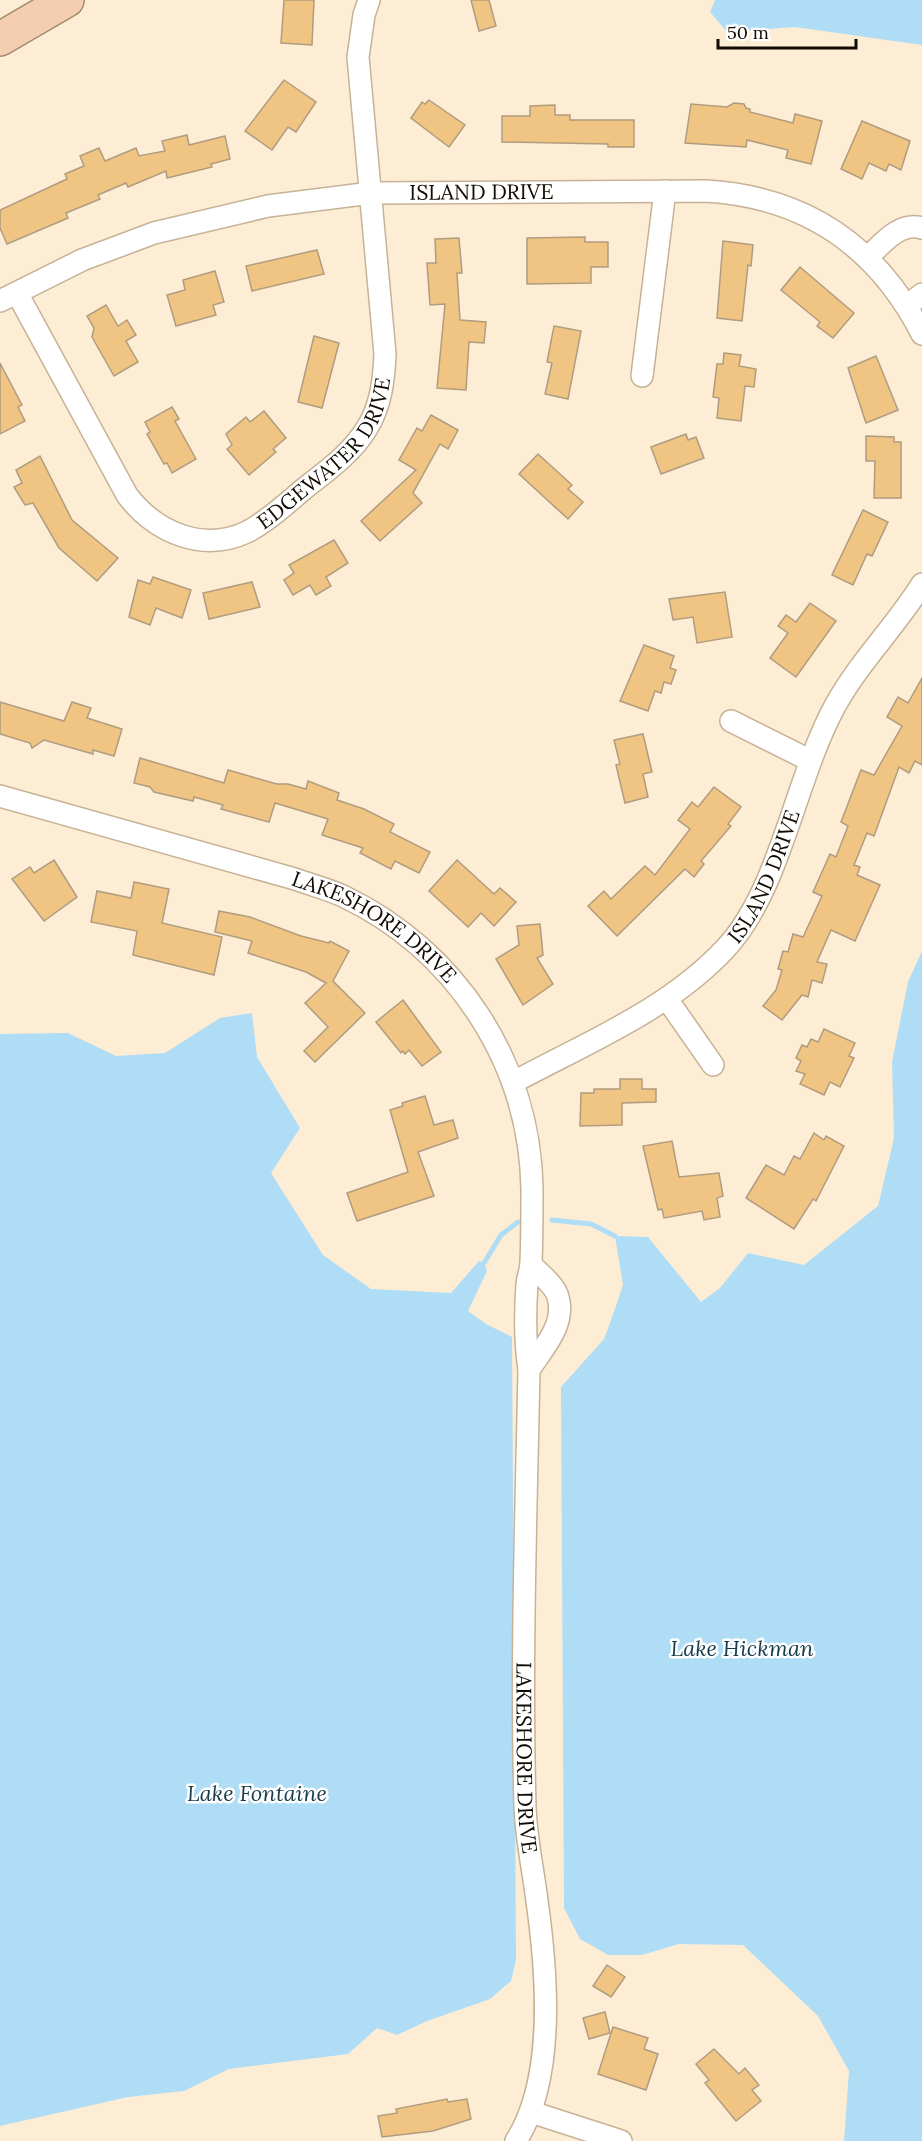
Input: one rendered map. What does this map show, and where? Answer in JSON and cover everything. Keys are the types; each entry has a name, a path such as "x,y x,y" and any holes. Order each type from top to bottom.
{"highway":[{"path":"0,39 67,0"}],"street":[{"name":"EDGEWATER DRIVE","path":"8,297 127,495 138,510 159,526 185,538 207,541 226,539 260,524 335,464 355,446 377,408 383,384 386,354 358,57 364,15 369,0"},
{"name":"ISLAND DRIVE","path":"8,297 82,260 154,233 268,206 371,193 665,191 730,193 779,203 812,217 868,257 914,300 922,334"},
{"path":"642,376 665,191"},
{"path":"868,257 896,231 922,228"},
{"name":"ISLAND DRIVE","path":"514,1082 667,999 724,950 753,909 776,855 809,759 835,705 922,584"},
{"path":"731,721 809,759"},
{"name":"LAKESHORE DRIVE","path":"0,796 295,879 341,895 371,911 424,949 450,975 489,1029 514,1082 526,1135 532,1186 531,1265 526,1353 530,1370 525,1808 541,1927 544,2025 540,2077 531,2112 516,2141"},
{"path":"667,999 713,1065"},
{"path":"530,1370 554,1334 560,1316 558,1297 531,1265"},
{"path":"531,2112 621,2141"}],"water":[{"path":"715,0 922,0 922,45 795,27 727,32 710,12"},
{"name":"Lake Hickman","path":"922,951 922,2141 844,2141 849,2071 818,2016 743,1945 679,1944 642,1955 608,1955 580,1939 564,1908 561,1387 604,1339 610,1323 623,1285 615,1236 648,1237 701,1302 720,1288 748,1253 804,1265 878,1206 894,1138 892,1062 908,982"},
{"name":"Lake Fontaine","path":"252,1013 257,1057 300,1128 271,1173 323,1255 371,1289 451,1293 479,1261 484,1263 487,1271 468,1311 486,1324 512,1337 516,1960 511,1981 490,1999 427,2021 397,2035 377,2028 348,2054 229,2069 184,2091 128,2097 0,2126 0,1034 68,1033 116,1056 165,1053 220,1018"}],"building":[{"path":"284,0 314,0 312,45 281,43"},
{"path":"471,0 489,0 496,26 479,31"},
{"path":"284,80 316,102 296,132 288,127 272,150 245,131"},
{"path":"429,100 465,125 449,147 411,118 422,102 425,104"},
{"path":"734,103 744,104 750,112 793,123 795,114 822,121 811,164 786,158 788,150 747,140 746,147 685,143 691,104 727,107"},
{"path":"555,105 555,115 570,115 570,120 634,120 634,147 608,147 608,144 502,142 502,116 530,116 530,106"},
{"path":"862,121 910,141 901,170 889,164 886,171 869,163 862,179 841,169"},
{"path":"187,135 189,145 225,136 230,159 211,164 212,167 167,178 166,171 128,187 126,183 98,195 100,199 66,213 68,218 7,244 0,228 0,210 67,179 65,174 84,166 80,156 99,148 105,161 136,148 139,156 165,151 162,141"},
{"path":"585,237 585,242 608,242 608,267 591,267 591,283 527,284 527,238"},
{"path":"459,238 462,273 457,273 460,320 486,322 484,343 469,342 466,390 437,388 445,304 430,305 427,263 436,263 435,239"},
{"path":"723,241 753,245 751,266 748,265 742,321 717,318"},
{"path":"317,250 324,274 252,291 246,266"},
{"path":"800,267 854,313 833,338 817,326 820,322 781,290"},
{"path":"215,271 224,302 213,305 216,315 176,326 167,295 185,290 183,280"},
{"path":"106,305 118,326 127,320 136,335 126,341 138,362 114,376 92,337 94,328 87,316"},
{"path":"554,326 581,331 568,399 545,394 552,363 547,362"},
{"path":"314,336 339,343 322,408 298,402"},
{"path":"724,353 741,355 739,366 756,369 754,387 745,386 741,421 717,418 719,398 713,397 717,364 723,364"},
{"path":"876,356 898,410 866,423 848,368"},
{"path":"0,363 22,405 18,407 25,421 0,434"},
{"path":"172,407 179,419 175,421 196,459 172,473 167,463 164,464 147,434 150,432 145,422"},
{"path":"264,411 286,438 273,449 276,452 249,475 227,449 232,445 226,434 246,417 250,422"},
{"path":"431,415 458,430 448,449 440,444 413,493 422,503 380,541 361,521 416,470 399,460 417,428 422,431"},
{"path":"686,434 688,440 696,437 704,458 661,474 651,447"},
{"path":"866,436 894,437 894,442 901,442 901,498 874,498 875,461 866,461"},
{"path":"538,454 572,485 568,489 583,502 568,519 519,474"},
{"path":"40,456 72,520 118,558 97,581 59,548 33,503 25,505 14,487 22,483 16,470"},
{"path":"863,510 888,522 872,556 867,554 853,585 832,575"},
{"path":"334,540 348,563 326,577 331,586 316,595 310,585 293,595 284,580 294,573 289,565"},
{"path":"153,577 191,590 182,618 156,608 150,625 129,617 138,580 150,584"},
{"path":"252,582 260,607 209,619 203,593"},
{"path":"725,592 732,637 697,643 693,617 673,620 669,599"},
{"path":"810,603 836,621 796,677 770,658 788,633 778,626 786,615 796,622"},
{"path":"644,645 674,656 670,668 676,670 671,684 664,682 661,693 655,691 648,711 620,701"},
{"path":"922,678 922,765 915,761 909,773 899,767 874,836 867,833 854,865 860,867 857,875 880,885 855,941 831,930 817,962 827,964 822,983 812,980 808,997 802,995 782,1020 763,1006 776,990 782,970 778,969 783,951 788,952 793,934 803,937 822,896 813,892 830,854 836,857 848,826 841,822 861,770 874,775 902,726 887,717 898,697 908,703"},
{"path":"0,702 64,721 72,702 91,708 87,718 122,729 114,756 93,750 93,754 44,740 32,748 30,743 0,734"},
{"path":"643,734 652,772 643,774 648,797 625,803 616,765 620,764 614,740"},
{"path":"140,758 224,783 228,770 277,784 288,784 306,789 308,781 339,793 337,800 364,809 394,824 390,832 430,852 419,873 395,861 391,869 360,853 363,848 322,835 328,819 275,803 269,822 221,809 223,805 194,797 193,801 154,792 150,787 134,783"},
{"path":"714,787 741,807 728,824 731,826 701,861 704,864 694,877 685,869 617,936 588,906 604,891 611,899 645,866 655,875 690,829 678,820 692,802 698,807"},
{"path":"54,860 77,897 44,921 12,879 30,867 34,873"},
{"path":"457,860 494,894 500,888 516,902 494,926 481,913 468,927 429,891"},
{"path":"134,882 169,889 162,923 222,937 214,975 133,955 137,931 91,922 97,891 131,898"},
{"path":"219,911 250,917 301,936 329,943 330,941 349,951 333,981 365,1013 315,1062 304,1051 328,1027 305,1003 326,983 306,972 248,953 252,941 215,932"},
{"path":"540,924 543,955 537,958 553,984 523,1005 496,959 519,945 517,926"},
{"path":"403,1000 441,1052 422,1066 409,1050 405,1054 403,1051 401,1053 376,1022"},
{"path":"824,1029 855,1043 849,1056 854,1058 840,1087 830,1082 824,1095 800,1084 805,1074 796,1071 801,1061 796,1058 802,1045 807,1047 811,1039 818,1042"},
{"path":"620,1079 642,1079 642,1089 656,1089 656,1102 622,1103 622,1125 580,1126 581,1093 594,1093 594,1089 620,1089"},
{"path":"425,1096 434,1125 453,1120 458,1138 418,1152 434,1196 357,1221 347,1193 408,1172 390,1110 403,1106 402,1103"},
{"path":"814,1133 824,1140 826,1136 844,1146 816,1201 813,1199 794,1229 746,1198 766,1165 784,1175 794,1156 800,1159"},
{"path":"672,1141 679,1177 719,1173 723,1196 717,1198 720,1217 704,1220 702,1211 664,1218 662,1209 658,1210 643,1146"},
{"path":"607,1965 625,1977 611,1997 593,1986"},
{"path":"605,2012 610,2033 589,2039 583,2018"},
{"path":"613,2027 648,2038 644,2049 658,2054 646,2090 598,2074"},
{"path":"714,2049 739,2074 745,2068 759,2085 752,2090 761,2101 736,2121 705,2083 709,2080 696,2064"},
{"path":"447,2099 448,2102 467,2099 471,2119 433,2131 382,2137 378,2116 397,2113 396,2109"}],"waterway":[{"path":"552,1220 591,1224 615,1236"},
{"path":"484,1263 501,1235 518,1222"}]}
